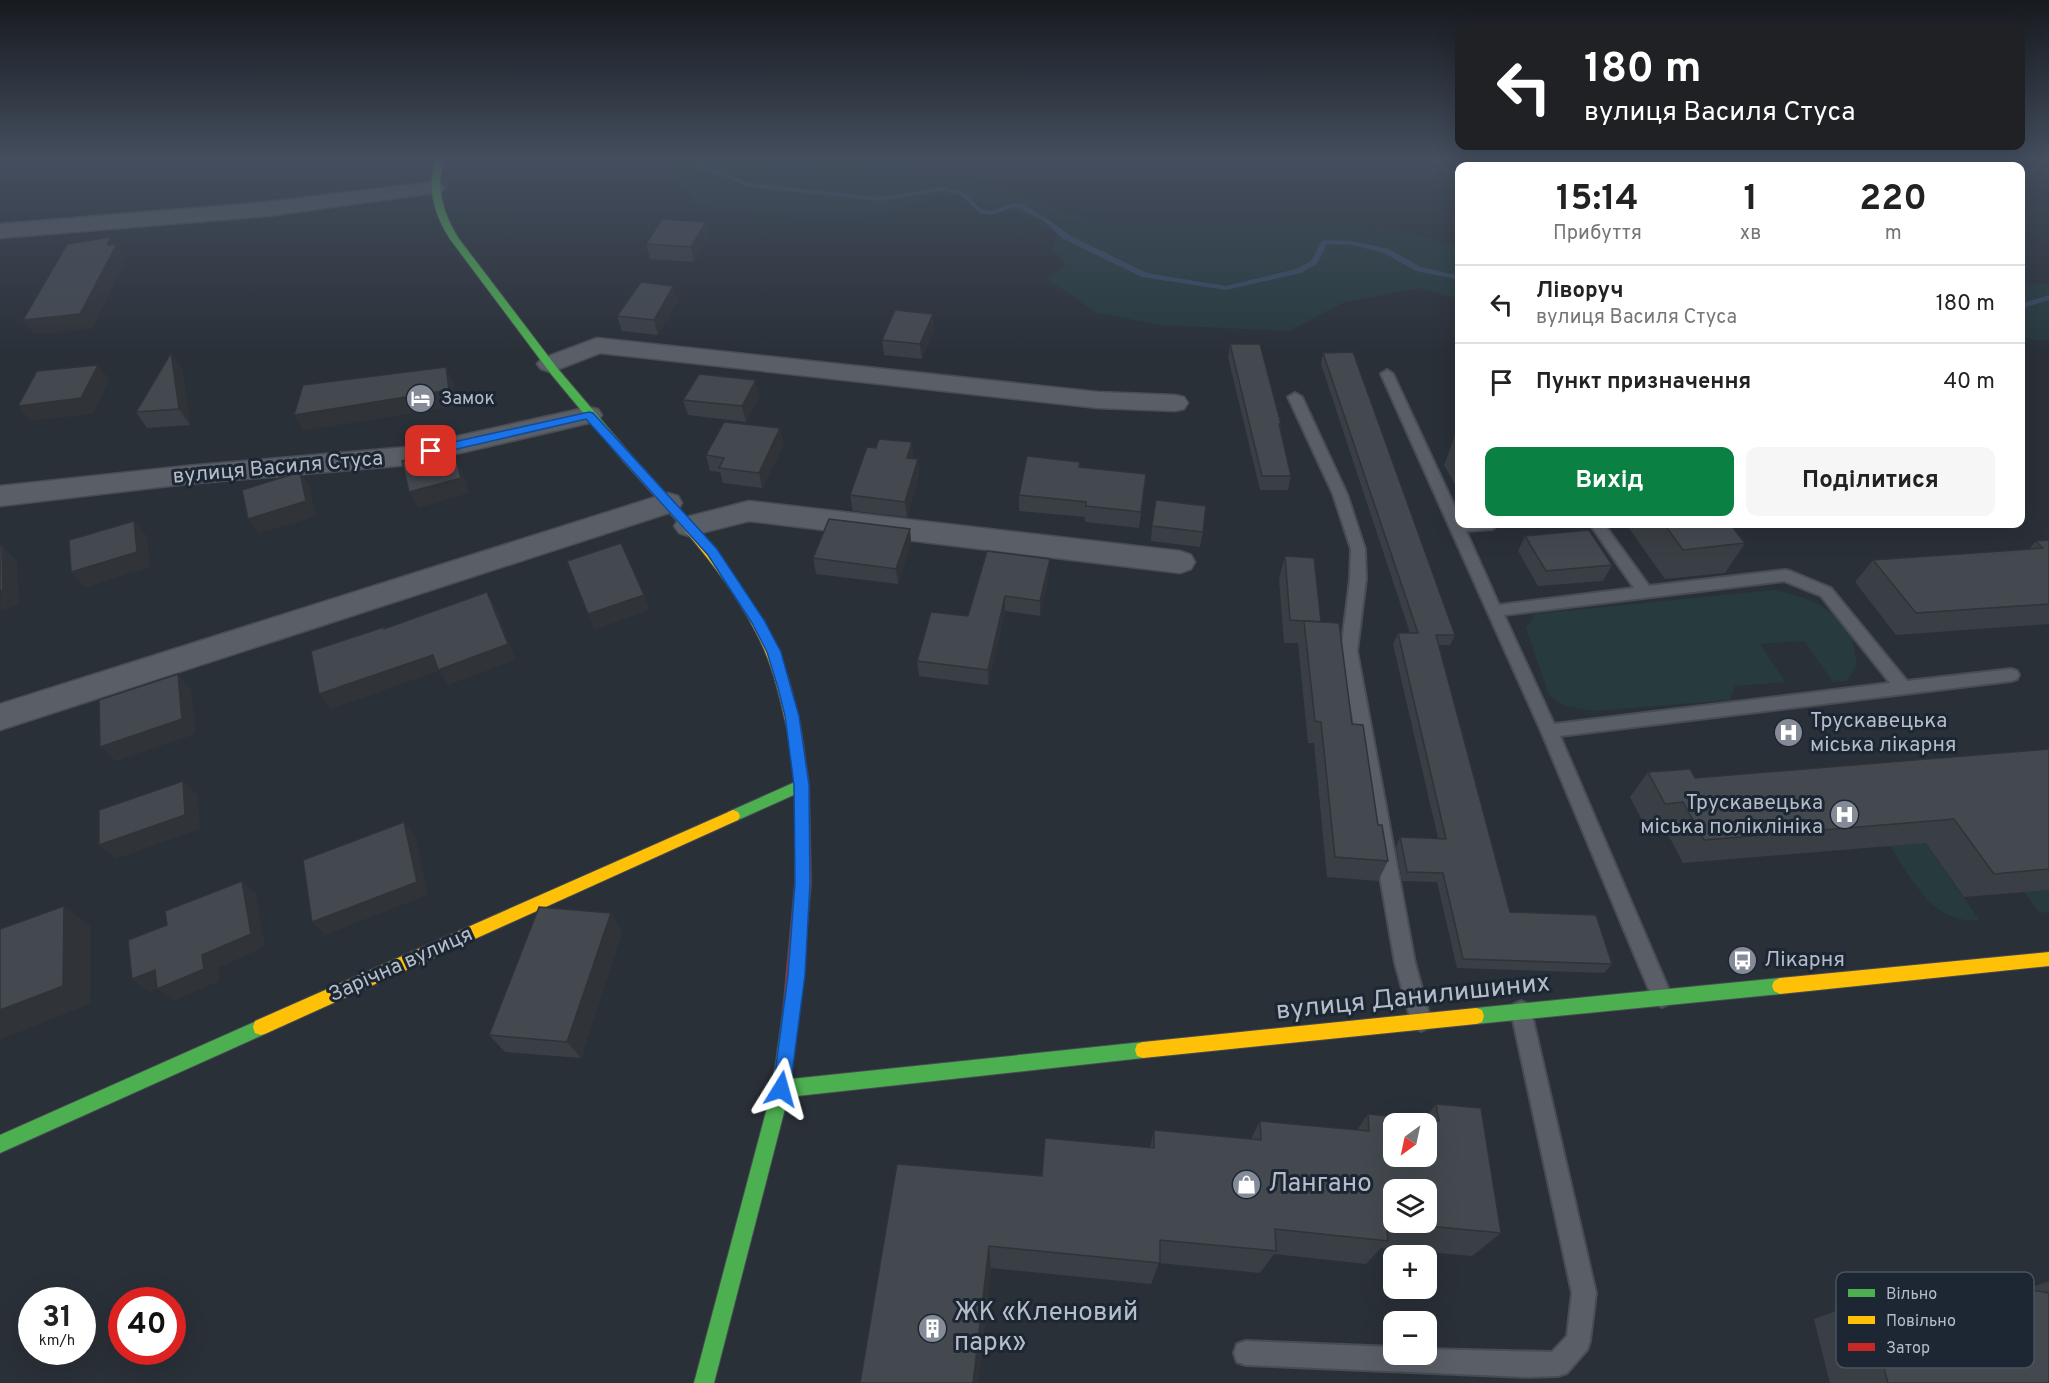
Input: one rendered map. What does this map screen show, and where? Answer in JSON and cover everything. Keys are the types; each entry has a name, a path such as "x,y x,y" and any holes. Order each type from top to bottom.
{"street":[{"path":"0,231 91,224"},
{"path":"446,224 506,309 589,416 712,552 757,620 774,652 792,716 802,785 802,883 796,975 781,1089 704,1383"},
{"path":"550,364 597,345 1098,400 1175,403"},
{"name":"вулиця Василя Стуса","path":"0,496 186,475 408,456 589,416"},
{"path":"0,717 668,504"},
{"path":"689,526 748,511 1180,562"},
{"name":"Зарічна вулиця","path":"0,1144 802,785"},
{"name":"вулиця Данилишиних","path":"781,1089 1421,1021 2049,959"}],"lane":[{"path":"1387,374 1455,525"},
{"path":"1294,397 1340,494 1358,549 1358,579 1349,651 1405,963 1421,1021"},
{"path":"1456,528 1549,731 1662,997"},
{"path":"1600,528 1645,592"},
{"path":"1493,611 1785,575 1826,592 1903,688"},
{"path":"1549,731 2011,675"},
{"path":"1246,1353 1528,1365 1558,1364 1578,1341 1584,1293 1521,1011"}],"green space":[{"path":"1040,224 1386,226 1455,246 1455,298 1420,288 1345,302 1289,331 1161,325 1097,313 1046,278 1066,266 1052,248 1058,233"},
{"path":"2049,284 2049,341 2025,338 2025,285"},
{"path":"1773,590 1816,603 1842,623 1852,640 1857,665 1847,681 1833,682 1804,641 1760,644 1785,682 1735,686 1730,700 1593,711 1565,706 1549,695 1526,628 1535,614"},
{"path":"1926,843 1979,920 1963,920 1936,907 1925,897 1890,846"},
{"path":"2049,890 2049,912 2040,913 2024,892"}],"building":[{"path":"659,224 705,224 691,247 646,244"},
{"path":"110,237 108,245 117,244 80,314 23,320 67,244"},
{"path":"641,282 673,286 654,320 617,316"},
{"path":"895,310 933,314 920,344 882,340"},
{"path":"1230,344 1260,344 1281,424 1279,424 1291,476 1262,476"},
{"path":"1353,352 1455,635 1436,635 1510,912 1596,915 1612,964 1463,959 1443,873 1407,872 1400,837 1446,839 1398,633 1418,633 1323,353"},
{"path":"171,353 179,409 136,412"},
{"path":"98,365 81,398 18,406 37,371"},
{"path":"446,367 449,390 294,415 303,385"},
{"path":"699,374 756,380 742,406 683,400"},
{"path":"724,422 780,428 759,473 719,468 724,458 706,455"},
{"path":"879,439 912,442 907,458 918,459 905,502 850,495 867,447 876,448"},
{"path":"453,447 461,478 409,492 402,461"},
{"path":"1027,456 1080,462 1079,467 1146,474 1141,512 1086,506 1086,502 1019,495"},
{"path":"300,472 306,501 248,519 242,490"},
{"path":"1156,500 1206,506 1203,532 1152,526"},
{"path":"829,519 910,529 896,569 813,558"},
{"path":"134,521 137,552 71,572 69,540"},
{"path":"1667,528 1733,528 1745,543 1683,550"},
{"path":"1589,530 1612,565 1546,571 1525,536"},
{"path":"2049,540 2049,604 1916,613 1873,560 2043,548 2036,541"},
{"path":"621,543 644,595 588,614 567,561"},
{"path":"0,546 2,546 3,590 0,591"},
{"path":"987,551 1050,559 1040,601 1005,596 988,670 917,661 931,612 968,616"},
{"path":"1285,556 1314,558 1321,622 1290,620"},
{"path":"487,592 508,644 438,670 433,655 319,694 311,651 384,627 384,629"},
{"path":"1304,621 1339,623 1352,724 1363,725 1378,825 1382,825 1388,861 1335,857 1321,722 1315,721"},
{"path":"178,674 182,719 100,747 99,700"},
{"name":"Трускавецька міська поліклініка","path":"2049,749 2049,869 1994,874 1954,819 1704,840 1683,802 1665,804 1648,772 1690,769 1695,778"},
{"path":"183,781 185,815 99,845 99,810"},
{"path":"404,822 417,882 312,922 303,860"},
{"path":"242,881 251,934 202,955 204,969 157,989 155,970 132,979 128,940 167,925 165,911"},
{"path":"64,906 63,986 0,1010 0,929"},
{"path":"539,907 611,913 567,1042 489,1035"},
{"path":"1436,1104 1481,1108 1501,1233 1437,1227 1437,1179 1383,1179 1383,1233 1387,1233 1388,1241 1275,1229 1276,1251 1160,1240 1160,1263 989,1246 973,1383 860,1383 897,1164 1042,1176 1045,1138 1154,1148 1154,1130 1261,1140 1260,1121 1369,1131 1368,1114 1383,1115 1383,1167 1437,1167 1437,1121 1439,1121"},
{"path":"2034,1290 2049,1293 2049,1383 1888,1383 1884,1368 2034,1368"}],"waterway":[{"path":"1050,224 1066,237 1145,275 1226,288 1298,271 1314,262 1325,242 1352,243 1386,251 1419,269 1455,277"},
{"path":"2025,305 2049,297"}],"traffic: fast":[{"path":"445,224 459,246 554,371 628,459"},
{"path":"733,816 802,785"},
{"path":"1476,1016 1780,986"},
{"path":"704,1383 781,1089 791,1011"},
{"path":"0,1144 261,1027"},
{"path":"781,1089 1143,1050"}],"traffic: slow":[{"path":"628,459 708,550 753,615 771,651 785,688 794,729"},
{"path":"261,1027 733,816"},
{"path":"1780,986 2049,959"},
{"path":"1143,1050 1476,1016"}],"traffic: jam":[{"path":"791,1011 803,883 802,785 794,729"}],"place":[{"name":"Замок","path":"420,399"},
{"name":"Трускавецька міська лікарня","path":"1789,733"},
{"name":"Трускавецька міська поліклініка","path":"1844,815"},
{"name":"Лікарня","path":"1743,960"},
{"name":"Лангано","path":"1247,1184"},
{"name":"ЖК «Кленовий парк»","path":"933,1328"}],"route":[{"path":"431,451 589,416 712,552 757,620 774,652 785,688 792,716 802,785 802,883 796,975 781,1089"}]}
